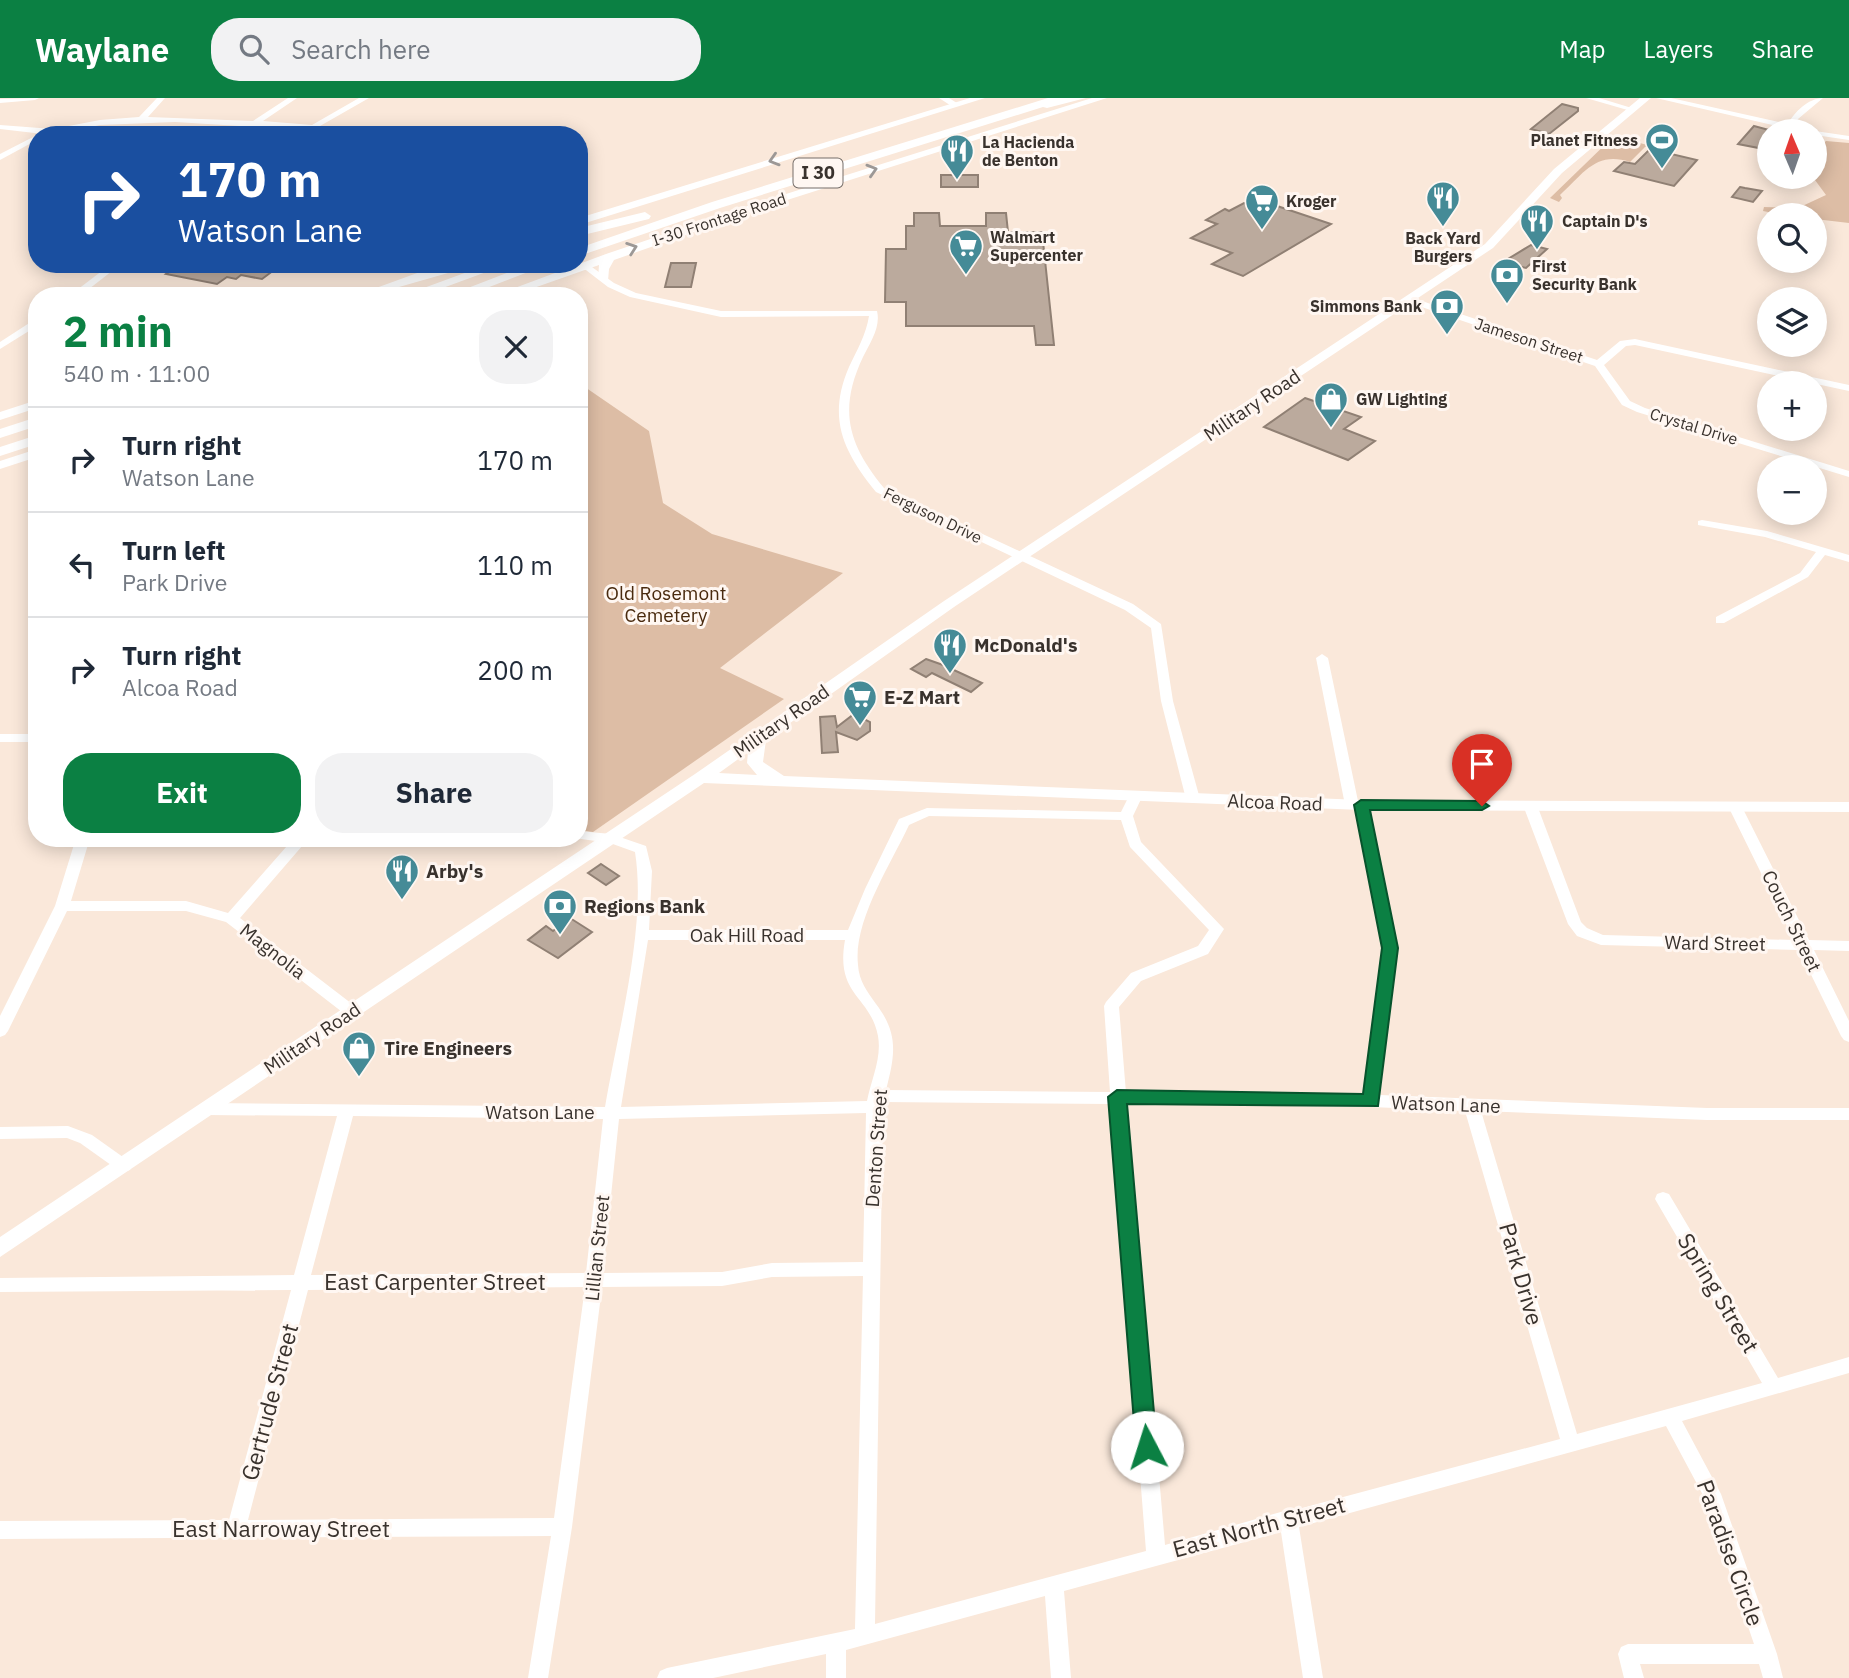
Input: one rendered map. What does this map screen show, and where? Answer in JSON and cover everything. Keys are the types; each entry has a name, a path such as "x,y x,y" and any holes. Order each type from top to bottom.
{"highway":[{"name":"I 30","path":"588,235 1021,98"},
{"name":"I 30","path":"588,248 1059,98"},
{"path":"1008,114 1081,98"},
{"path":"588,230 645,216"},
{"path":"392,285 434,273"},
{"path":"434,287 476,273"},
{"path":"478,287 518,273"},
{"path":"0,434 28,424"},
{"path":"0,452 28,442"}],"main road":[{"path":"588,219 980,98"},
{"name":"I-30 Frontage Road","path":"588,264 758,206 1102,98"},
{"name":"Military Road","path":"0,1248 611,839 1020,557 1489,246 1558,171 1646,98"},
{"path":"604,279 603,269 610,256"},
{"path":"386,287 427,273"},
{"name":"I-30 Frontage Road","path":"524,287 563,273"},
{"path":"0,416 28,407"},
{"path":"0,465 28,456"},
{"path":"759,736 755,763 762,771 782,780"},
{"name":"Alcoa Road","path":"701,778 1357,805 1849,807"}],"street":[{"path":"0,101 35,98"},
{"path":"140,121 162,98"},
{"path":"255,123 293,98"},
{"path":"316,126 365,98"},
{"path":"943,98 956,105"},
{"path":"1590,98 1631,109"},
{"path":"1660,98 1757,120"},
{"path":"1794,119 1819,98"},
{"path":"78,126 140,121 290,126"},
{"path":"0,127 28,131"},
{"path":"1827,135 1849,138"},
{"path":"0,157 28,142"},
{"name":"Ferguson Drive","path":"588,267 633,295 721,314 874,313 873,328 850,377 841,409 846,437 865,472 880,490 1129,607 1157,627 1167,701 1193,799"},
{"path":"86,287 105,273"},
{"name":"Jameson Street","path":"1409,300 1599,364 1623,343 1635,342 1849,387"},
{"path":"0,346 28,327"},
{"name":"Crystal Drive","path":"1599,364 1626,402 1641,410 1849,474"},
{"path":"1702,523 1767,534 1849,559"},
{"path":"1720,620 1804,575 1822,552"},
{"path":"1322,658 1390,948 1371,1101"},
{"path":"0,738 28,738"},
{"path":"1135,797 1126,817 1135,844 1217,929 1203,950 1136,977 1111,1006 1156,1555"},
{"name":"Ward Street","path":"1530,806 1575,924 1582,932 1601,940 1849,946"},
{"name":"Couch Street","path":"1735,806 1849,1036"},
{"name":"Denton Street","path":"865,1636 875,1102 887,1051 881,1023 859,995 850,958 854,935 904,822 927,811 1126,817"},
{"path":"588,836 611,839"},
{"name":"Lillian Street","path":"538,1678 562,1527 594,1281 611,1113 640,935 647,866 641,849 611,839"},
{"path":"0,1031 62,906 80,847"},
{"path":"231,919 294,847"},
{"name":"Magnolia","path":"62,906 186,906 231,919 351,1011"},
{"name":"Oak Hill Road","path":"640,935 854,935"},
{"name":"Watson Lane","path":"207,1109 611,1113 875,1102 1117,1097 1371,1101 1707,1114 1849,1114"},
{"name":"Park Drive","path":"1471,1105 1570,1442"},
{"name":"Gertrude Street","path":"236,1529 346,1112"},
{"path":"0,1133 68,1132 86,1139 124,1166"},
{"name":"Spring Street","path":"1663,1199 1773,1386"},
{"name":"East Carpenter Street","path":"0,1285 722,1279 772,1270 870,1269"},
{"name":"East North Street","path":"667,1678 865,1636 1570,1442 1670,1417 1849,1365"},
{"name":"Paradise Circle","path":"1670,1417 1712,1494 1773,1678"},
{"path":"1288,1519 1313,1678"},
{"name":"East Narroway Street","path":"0,1530 562,1527"},
{"path":"1054,1585 1061,1678"},
{"path":"836,1642 836,1678"},
{"name":"Paradise Circle","path":"1634,1678 1628,1654 1767,1654"}],"green space":[{"path":"1614,136 1651,146 1645,147 1630,162 1608,159 1591,166 1560,195 1562,198 1559,202 1550,198"},
{"path":"1827,141 1849,143 1849,223 1827,220 1827,203 1809,203 1826,195 1822,189 1827,189"},
{"name":"Old Rosemont Cemetery","path":"588,389 649,431 663,503 712,534 843,573 720,668 784,699 593,832 588,831"}],"building":[{"path":"1562,104 1578,108 1578,111 1549,134 1531,129"},
{"path":"1754,126 1757,127 1757,148 1738,144"},
{"name":"Planet Fitness","path":"1650,149 1697,160 1674,186 1614,171 1624,162 1635,164"},
{"name":"La Hacienda de Benton","path":"941,175 978,175 978,187 941,187"},
{"path":"1740,187 1762,191 1753,202 1732,197"},
{"name":"Kroger","path":"1259,200 1331,224 1243,276 1212,264 1232,253 1191,238 1217,224 1206,220 1225,209 1229,211 1244,203 1250,205"},
{"name":"Walmart Supercenter","path":"914,213 939,213 940,226 986,226 986,213 1006,213 1008,232 1042,232 1054,345 1036,345 1034,326 906,326 906,302 885,302 886,249 906,249 906,226 914,226"},
{"path":"1531,245 1547,249 1526,268 1503,262"},
{"path":"671,263 696,263 691,287 665,287"},
{"path":"270,273 262,279 241,275 236,279 227,277 217,284 166,274"},
{"name":"GW Lighting","path":"1305,398 1361,417 1344,429 1375,441 1348,460 1264,427"},
{"name":"McDonald's","path":"926,659 982,683 971,692 932,673 926,677 911,669"},
{"path":"854,714 870,722 870,731 857,740 836,732 838,752 822,753 820,717 835,716 837,727"},
{"path":"601,864 619,876 606,885 588,873"},
{"name":"Regions Bank","path":"570,918 592,932 558,958 528,940 546,926 553,931"}],"place":[{"name":"Planet Fitness","path":"1662,170"},
{"name":"La Hacienda de Benton","path":"957,181"},
{"name":"Back Yard Burgers","path":"1443,228"},
{"name":"Kroger","path":"1262,231"},
{"name":"Captain D's","path":"1537,251"},
{"name":"Walmart Supercenter","path":"966,276"},
{"name":"First Security Bank","path":"1507,305"},
{"name":"Simmons Bank","path":"1447,336"},
{"name":"GW Lighting","path":"1331,429"},
{"name":"McDonald's","path":"950,675"},
{"name":"E-Z Mart","path":"860,727"},
{"name":"Arby's","path":"402,901"},
{"name":"Regions Bank","path":"560,936"},
{"name":"Tire Engineers","path":"359,1078"}],"route":[{"path":"1147,1447 1117,1097 1371,1101 1390,948 1361,805 1482,806"}]}
